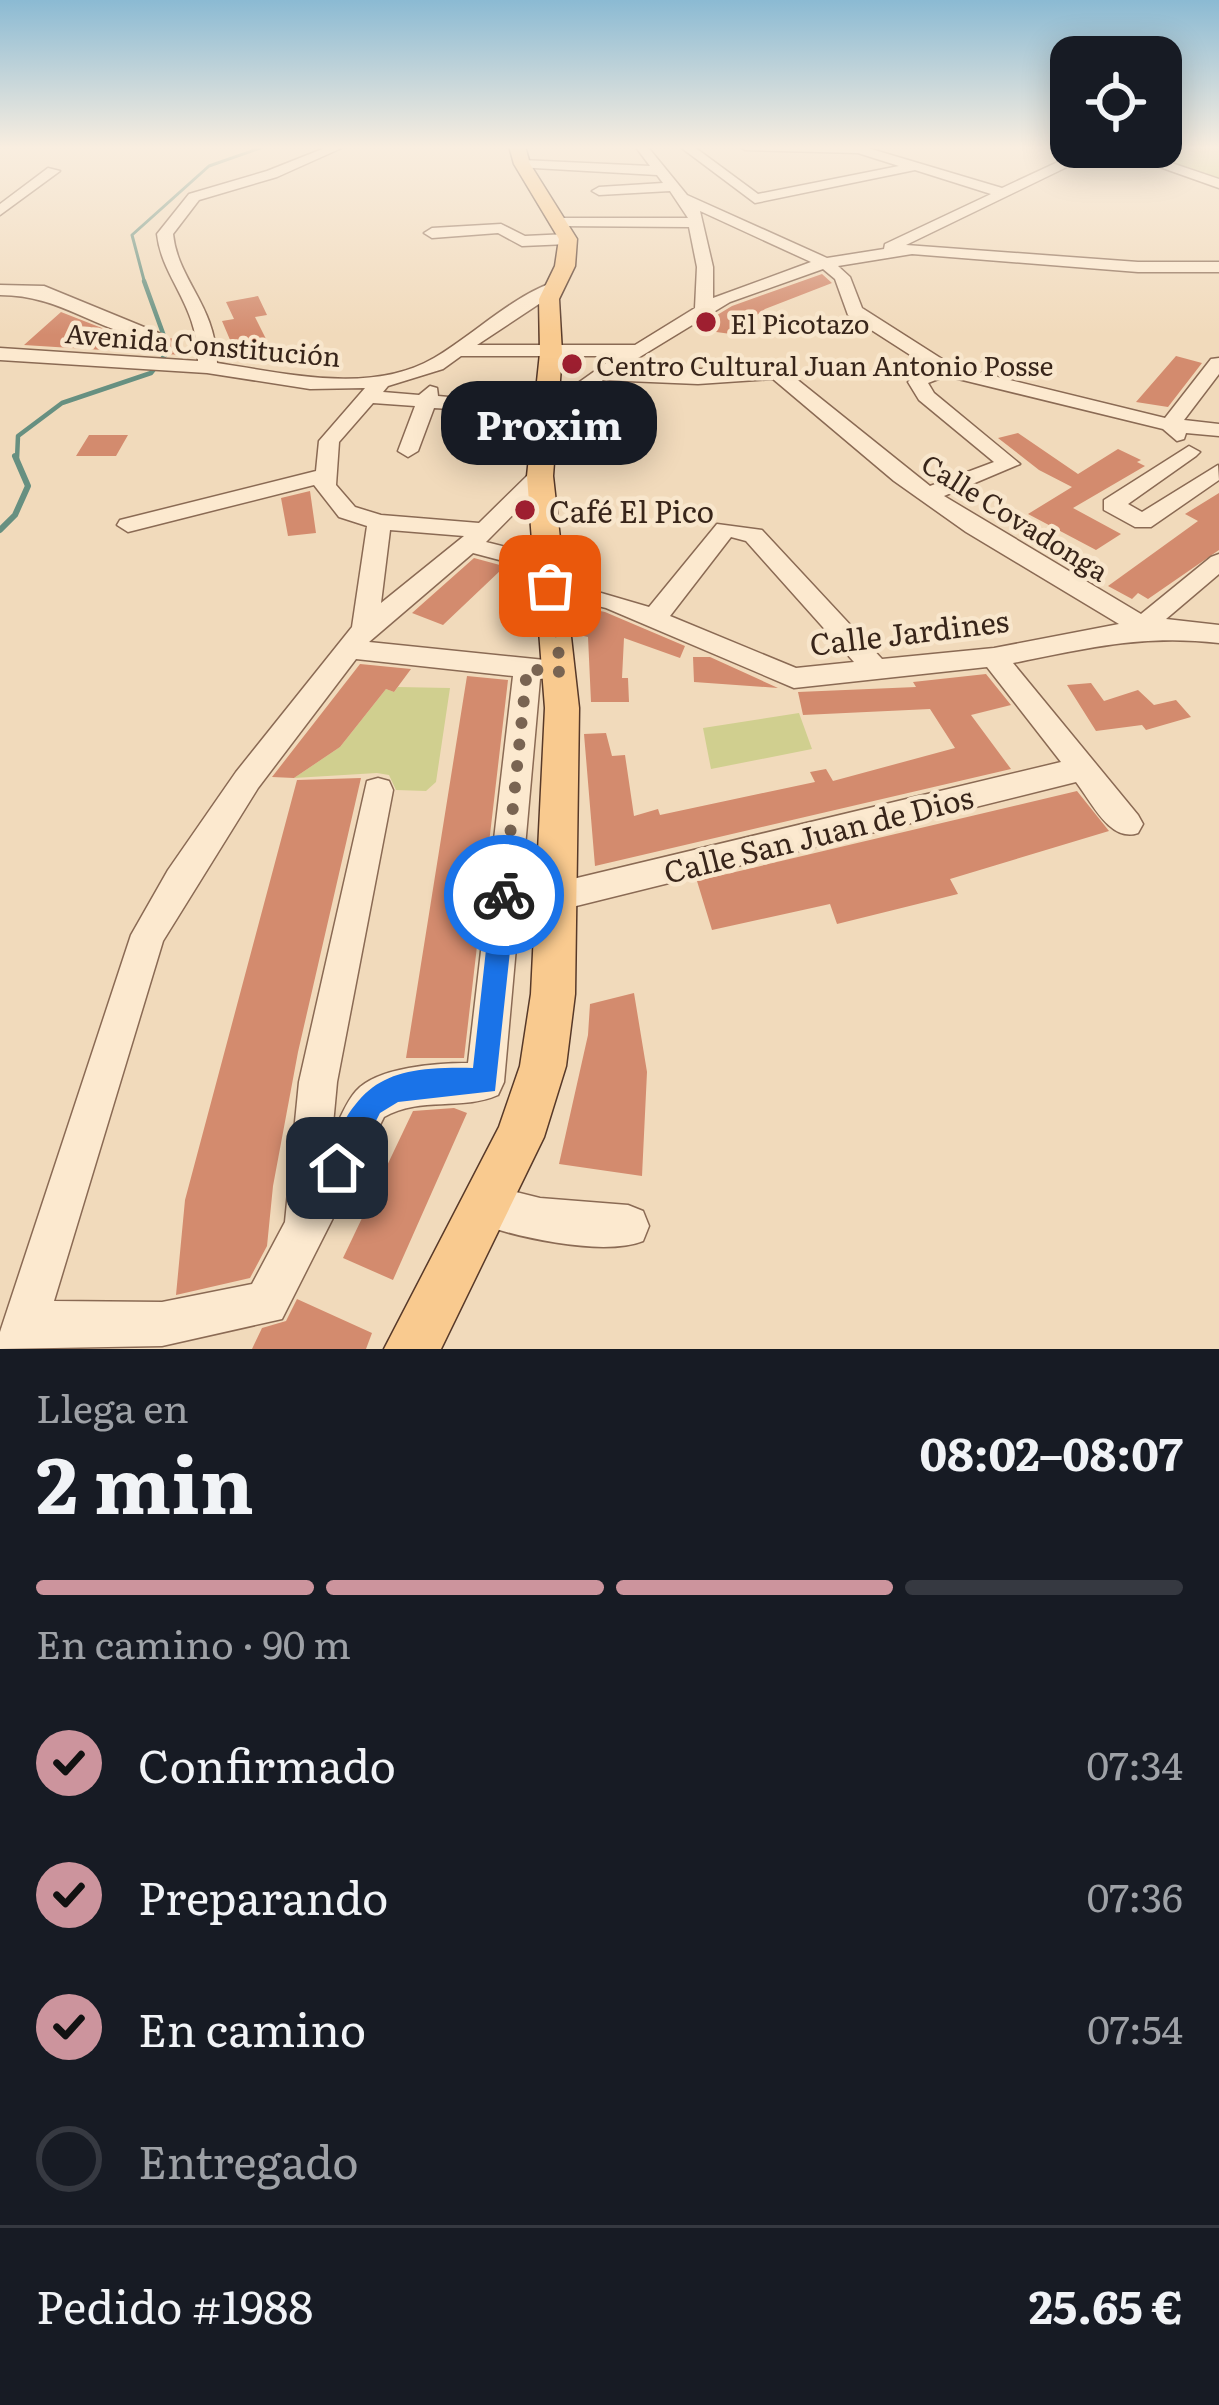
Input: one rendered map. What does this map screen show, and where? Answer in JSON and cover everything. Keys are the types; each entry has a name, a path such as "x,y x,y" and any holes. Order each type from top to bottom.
{"main road":[{"path":"412,1349 520,1137 542,1066 553,994 556,897 544,670 550,296 565,266 563,230 551,209"}],"street":[{"path":"185,209 165,234 166,260 191,293 210,346 207,367"},
{"path":"690,209 705,267 704,310"},
{"path":"718,209 825,263 842,278 854,311 946,370 1169,425 1219,430"},
{"path":"881,251 970,209"},
{"path":"432,233 502,228 522,241 563,230 694,223"},
{"path":"915,235 941,250"},
{"path":"357,639 544,670 485,1082 433,1081 393,1089 370,1103 266,1303 162,1324 21,1336 52,1223 148,935 248,780 357,639 477,538 549,424 599,374 724,298 825,263 881,251 941,250 1138,267 1212,268"},
{"path":"0,290 38,290 131,331 152,334"},
{"name":"Avenida Constitución","path":"0,354 207,367 376,390 436,364 523,305 550,296"},
{"path":"458,351 638,350"},
{"path":"1169,425 1218,363"},
{"path":"408,451 436,364"},
{"path":"928,494 1009,464 926,395 918,382 927,373 946,370"},
{"name":"Calle Covadonga","path":"599,374 652,379 777,373 928,494 1151,629"},
{"path":"357,639 379,522 347,512 325,486 329,441 376,390 549,424"},
{"path":"1169,425 1195,461 1218,471"},
{"path":"1189,452 1112,505 1142,521 1218,471"},
{"path":"128,525 326,475"},
{"name":"Calle Jardines","path":"379,522 477,538 549,576 794,678 994,657 1151,629 1219,634"},
{"path":"654,618 725,530 754,536 878,672"},
{"path":"1151,629 1153,616 1219,562"},
{"path":"994,657 1126,824"},
{"name":"Calle San Juan de Dios","path":"556,897 1081,769"},
{"path":"302,1234 318,1082 378,790"},
{"path":"488,1206 540,1219 628,1226"}],"shaded area":[{"path":"398,687 450,688 436,782 426,791 396,790 389,775 377,773 294,778 340,747 386,689 394,692"},
{"path":"799,713 812,749 711,769 703,728"}],"building":[{"path":"822,274 832,283 765,309 731,334 694,329 732,306"},
{"path":"258,296 267,315 255,317 273,353 239,361 222,321 234,319 226,302"},
{"path":"61,312 130,339 151,343 183,339 182,355 24,345"},
{"path":"1176,356 1202,363 1168,407 1136,402"},
{"path":"1018,433 1078,474 1118,449 1141,460 1137,462 1145,466 1073,508 1121,534 1096,550 1028,514 1072,487 1039,470 998,438"},
{"path":"89,435 128,435 116,456 76,456"},
{"path":"310,491 316,533 288,536 281,498"},
{"path":"1219,493 1219,550 1148,599 1138,593 1132,599 1108,586 1198,521 1185,514"},
{"path":"474,558 530,573 534,623 507,627 502,569 443,625 412,613"},
{"path":"577,606 605,612 685,646 680,658 624,638 622,678 628,678 629,702 591,702 588,637 579,635"},
{"path":"693,657 710,657 778,688 694,682"},
{"path":"360,664 411,669 394,692 386,689 340,747 294,778 272,777"},
{"path":"986,674 1011,705 971,715 1011,769 595,866 584,734 606,733 612,756 625,755 634,816 658,809 660,815 815,782 810,772 826,769 833,781 955,748 930,709 803,715 798,692 916,687 913,682"},
{"path":"467,676 508,680 464,1058 406,1058"},
{"path":"1091,683 1104,701 1138,690 1154,705 1176,700 1191,717 1146,730 1142,725 1096,731 1067,685"},
{"path":"361,778 298,1052 267,1246 250,1278 176,1295 185,1200 297,780"},
{"path":"1077,791 1109,831 950,879 958,894 837,924 830,904 712,930 697,881"},
{"path":"634,993 647,1072 642,1176 559,1164 588,1035 590,1004"},
{"path":"454,1108 467,1113 393,1280 343,1258 413,1111"},
{"path":"297,1299 372,1333 366,1349 252,1349 262,1328 286,1321"}],"waterway":[{"path":"145,283 132,235 161,209"},
{"path":"17,459 18,436 62,403 151,373 169,350 145,283"},
{"path":"0,530 15,515 28,486 15,456"}],"way so far":[{"path":"504,895 527,669 561,672 550,586"}],"place":[{"name":"El Picotazo","path":"706,322"},
{"name":"Centro Cultural Juan Antonio Posse","path":"572,364"},
{"name":"Café El Pico","path":"525,510"},
{"name":"Proxim","path":"550,586"}],"route":[{"path":"337,1168 370,1103 393,1089 433,1081 485,1082 504,895"}]}
